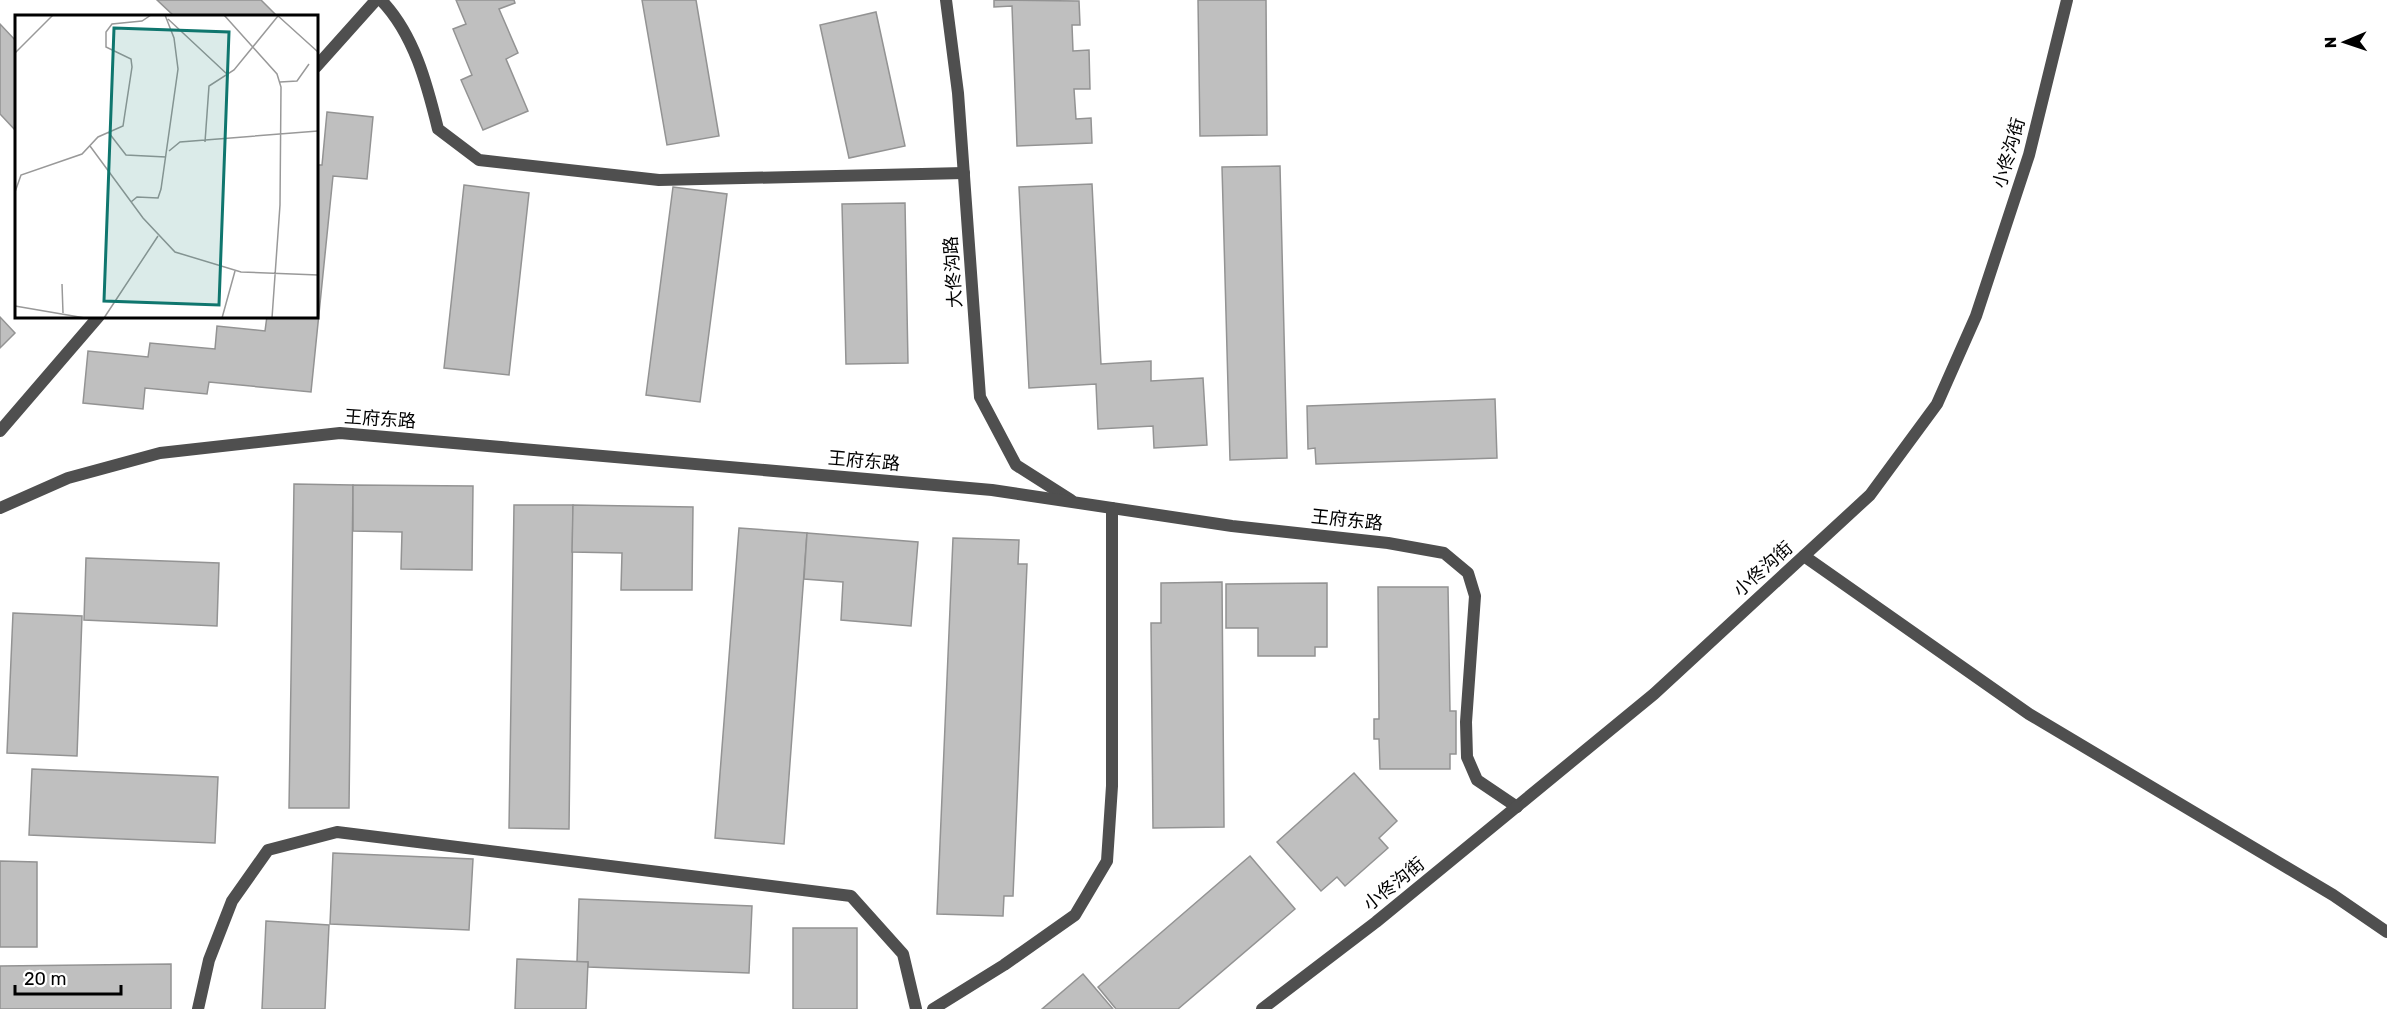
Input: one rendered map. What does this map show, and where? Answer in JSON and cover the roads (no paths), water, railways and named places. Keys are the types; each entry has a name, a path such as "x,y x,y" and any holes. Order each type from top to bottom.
{"street":[{"path":"318,65 376,0"},
{"path":"381,0 394,14 425,77 438,129 479,160 659,180 964,173"},
{"name":"大佟沟路","path":"946,0 958,93 980,397 1016,465 1074,502"},
{"name":"小佟沟街","path":"1262,1009 1376,922 1654,693 1870,495 1937,404 1976,316 2029,155 2067,0"},
{"path":"0,431 97,318"},
{"name":"王府东路","path":"0,508 68,478 160,453 340,432 992,490 1232,526 1388,543 1444,553 1468,573 1475,596 1466,722 1467,757 1477,780 1517,807"},
{"path":"933,1009 1004,965 1075,915 1107,861 1112,786 1112,508"},
{"path":"1804,556 2029,714 2333,895 2387,932"},
{"path":"198,1009 209,960 232,901 268,850 337,832 851,896 903,954 916,1009"}]}
